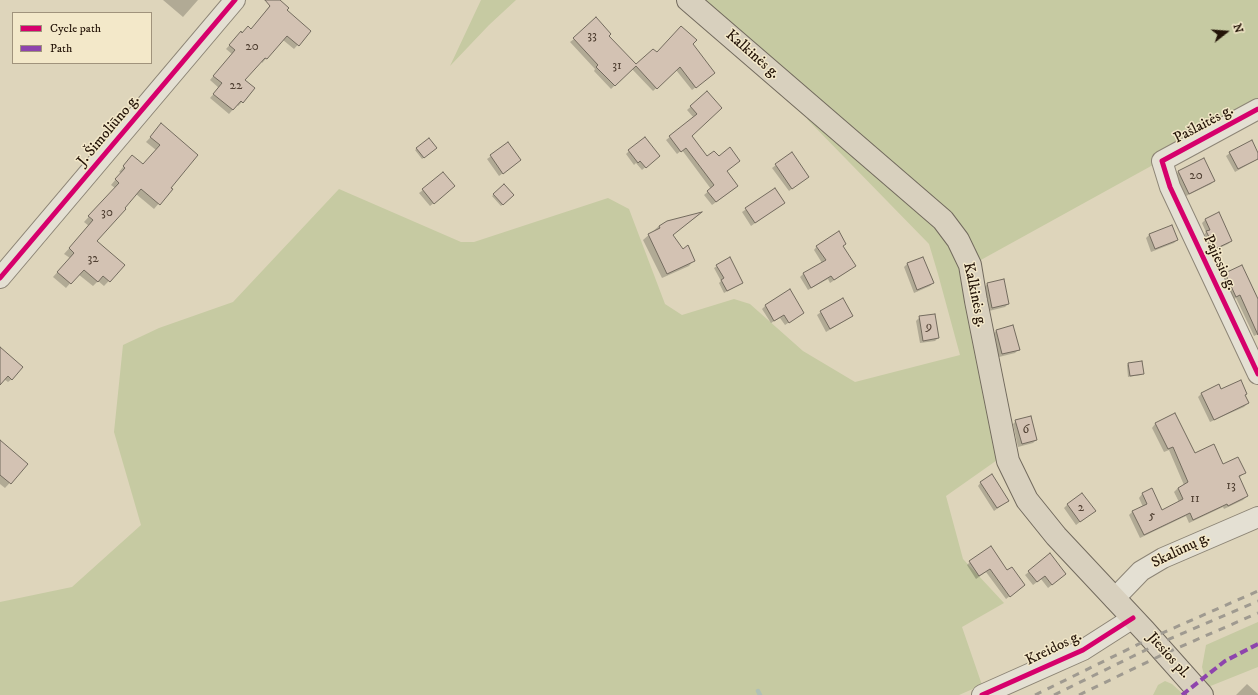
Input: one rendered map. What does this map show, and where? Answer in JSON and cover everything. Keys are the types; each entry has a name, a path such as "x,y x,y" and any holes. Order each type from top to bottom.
{"main road":[{"name":"Kalkinės g.","path":"688,0 943,220 958,240 970,265 1008,461 1027,500 1056,536 1133,618"},
{"name":"Jiesios pl.","path":"1133,618 1202,695"}],"street":[{"name":"J. Šimoliūno g.","path":"0,278 236,0"},
{"name":"Pašlaitės g.","path":"1162,161 1258,110"},
{"name":"Pajiesio g.","path":"1162,161 1170,187 1258,374"},
{"name":"Skalūnų g.","path":"1114,599 1141,571 1163,558 1258,516"},
{"name":"Kreidos g.","path":"982,695 1083,650 1133,618"}],"green space":[{"path":"481,0 516,0 489,25 450,66"},
{"path":"704,0 1258,0 1258,107 979,261"},
{"path":"807,119 819,119 947,238 961,262 1000,458 946,496 963,559 1004,603 962,627 982,685 959,695 0,695 0,602 72,587 141,525 114,432 123,345 159,328 233,302 339,189 461,242 474,242 608,198 629,209 665,304 682,315 734,299 750,304 803,351 855,382 960,355 929,244"},
{"path":"1258,622 1258,667 1208,687 1202,667 1206,645"},
{"path":"1165,681 1172,684 1184,695 1153,695 1158,685"}],"building":[{"path":"265,0 280,0 289,8 287,10 311,31 299,46 287,36 267,59 265,58 245,80 255,88 243,103 241,101 233,110 213,94 222,83 213,76 235,50 229,45 241,31 242,33 248,26 251,29 270,6"},
{"path":"596,17 611,34 609,36 636,64 653,49 657,52 681,26 697,40 693,44 715,73 696,88 680,67 657,89 636,66 615,86 596,67 598,65 573,38"},
{"path":"707,91 722,108 692,136 707,156 714,151 719,156 730,147 740,161 727,171 738,186 716,202 707,191 714,185 686,148 681,152 669,136 697,114 690,106"},
{"path":"161,123 198,155 171,188 173,189 160,205 141,189 125,208 126,209 97,241 125,265 110,282 103,276 98,282 84,270 71,284 57,272 74,253 69,248 93,220 88,216 119,183 115,179 125,168 123,166 132,155 143,164 160,145 150,137"},
{"path":"645,137 660,156 646,168 640,161 638,163 628,150"},
{"path":"429,138 437,148 424,158 416,148"},
{"path":"1252,140 1258,153 1258,159 1238,169 1229,152"},
{"path":"508,142 521,160 503,174 490,155"},
{"path":"792,152 809,177 792,189 775,164"},
{"path":"1204,158 1215,181 1189,194 1178,171"},
{"path":"443,172 455,186 434,204 422,189"},
{"path":"504,184 514,195 503,205 493,194"},
{"path":"775,188 785,203 755,223 745,208"},
{"path":"702,212 673,235 683,249 688,245 695,261 667,274 648,234 660,228 659,226 667,221"},
{"path":"1219,212 1232,241 1215,249 1206,231 1210,230 1205,219"},
{"path":"1172,225 1178,240 1155,249 1149,234"},
{"path":"839,231 846,244 843,246 856,266 834,280 831,276 811,288 803,273 826,260 816,246"},
{"path":"730,257 743,283 727,291 721,280 724,278 716,265"},
{"path":"923,257 934,283 917,290 907,263"},
{"path":"1242,265 1258,299 1258,335 1240,295 1236,297 1225,273"},
{"path":"1004,279 1009,304 992,308 987,283"},
{"path":"790,289 804,313 789,323 784,315 774,321 765,305"},
{"path":"843,298 853,316 830,329 820,311"},
{"path":"935,314 939,338 923,341 919,316"},
{"path":"1013,325 1020,350 1002,354 996,330"},
{"path":"0,347 23,367 12,380 8,376 0,385"},
{"path":"1142,361 1144,374 1130,376 1128,363"},
{"path":"1241,380 1249,403 1214,420 1201,393 1219,384 1221,389"},
{"path":"1175,413 1195,453 1214,444 1223,464 1238,457 1246,473 1239,476 1248,496 1193,520 1190,513 1144,535 1132,511 1147,504 1142,493 1152,488 1162,510 1183,499 1178,488 1188,482 1173,447 1168,449 1155,423"},
{"path":"1031,416 1037,440 1022,444 1015,420"},
{"path":"0,440 28,464 11,484 0,475"},
{"path":"992,474 1009,501 997,508 980,482"},
{"path":"1082,493 1096,511 1080,522 1067,504"},
{"path":"991,546 1007,570 1012,567 1025,585 1010,597 990,569 979,576 969,561"},
{"path":"1050,553 1066,574 1052,585 1045,576 1037,582 1028,571"}],"waterway":[{"path":"758,691 760,695"}],"railway":[{"path":"1035,695 1151,638 1258,591"},
{"path":"1054,695 1158,644 1258,601"},
{"path":"1079,695 1166,653 1258,613"}],"marked path":[{"path":"1182,695 1225,661 1258,644"}],"cycle path":[{"path":"0,278 235,0"},
{"path":"1258,109 1162,161 1170,187 1258,374"},
{"path":"982,695 1083,650 1133,618"}]}
